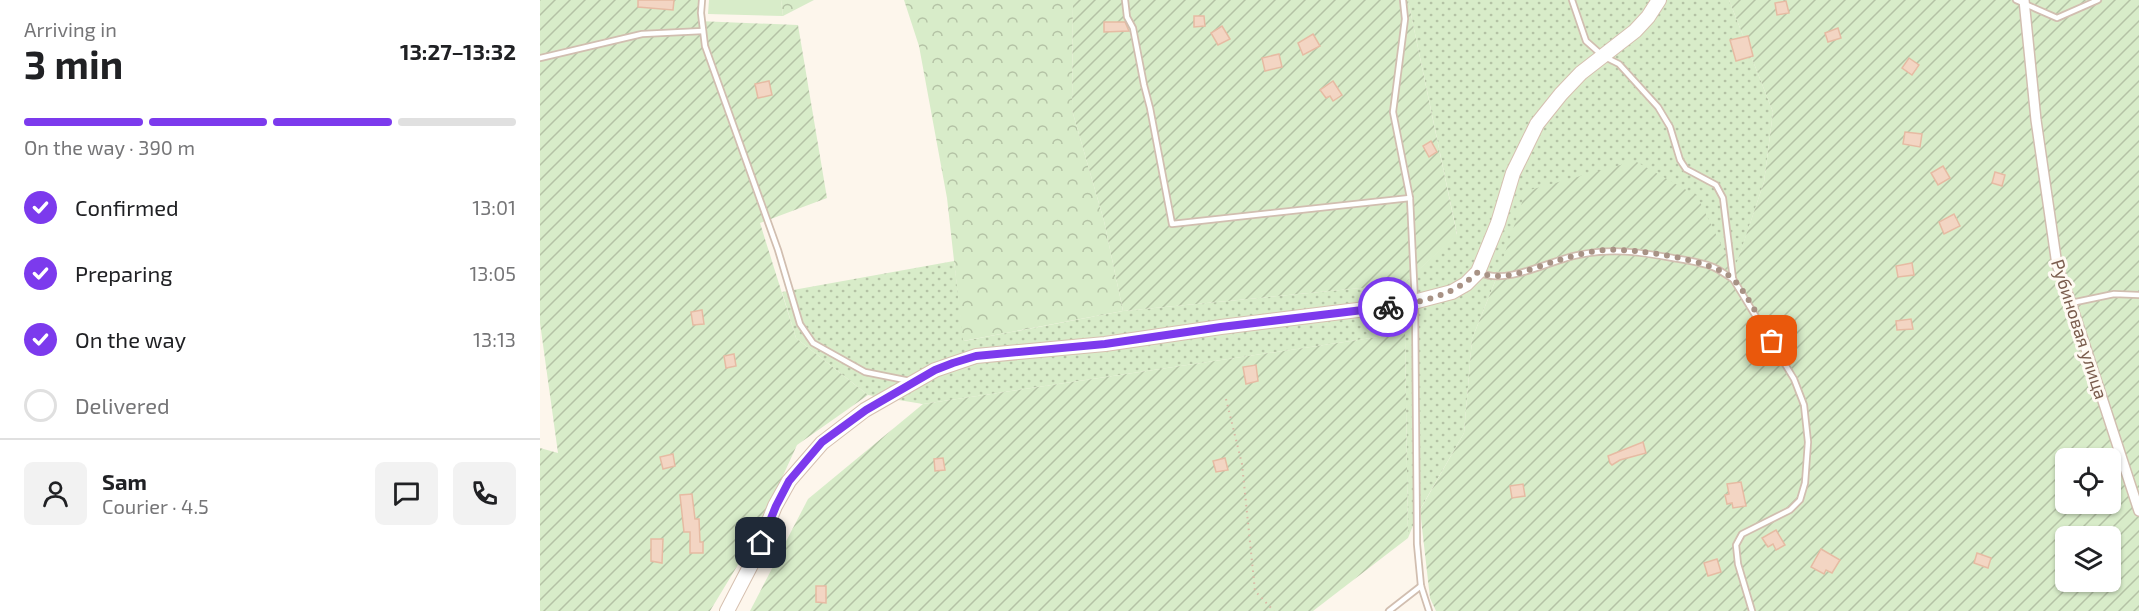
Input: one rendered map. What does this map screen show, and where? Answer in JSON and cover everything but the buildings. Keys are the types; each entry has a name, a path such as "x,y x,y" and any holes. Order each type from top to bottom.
{"street":[{"path":"727,611 753,561 776,506 789,481 803,464 822,442 847,422 935,370 976,356 1105,344 1416,302 1452,292 1466,284 1478,272 1498,223 1514,173 1537,124 1581,73 1635,31 1659,0"},
{"name":"Рубиновая улица","path":"2022,1 2056,265 2071,303 2139,511"}],"lane":[{"path":"702,0 701,13 705,46 778,250 800,324 813,343 865,372 912,382"},
{"path":"1125,0 1126,17 1133,28 1172,224 1410,198"},
{"path":"1403,0 1405,19 1393,112 1410,198 1416,302 1416,544 1421,586 1429,611"},
{"path":"1572,0 1586,41 1603,56 1619,64 1658,107 1670,127 1680,160 1686,169 1716,185 1723,198 1733,279 1794,379 1804,405 1808,442 1805,483 1800,500 1790,510 1742,534 1736,545 1738,564 1752,611"},
{"path":"2022,1 2057,18 2098,0"},
{"path":"540,58 642,33 703,31"},
{"path":"1478,272 1488,277 1512,275 1576,255 1606,250 1631,250 1692,261 1713,267 1733,279"},
{"path":"2071,303 2114,294 2139,295"},
{"path":"1389,611 1421,586"}],"path":[{"path":"1226,399 1242,464 1254,591 1274,611"}],"green space":[{"path":"540,0 700,0 698,21 798,25 827,198 760,223 796,338 868,395 797,445 756,535 710,611 540,611 540,448 558,453 540,323"},
{"path":"709,0 781,0 783,16 708,14"},
{"path":"781,0 814,0 783,16"},
{"path":"904,0 1073,0 1072,110 1104,221 1123,311 963,341 947,198 919,46"},
{"path":"1073,0 1408,0 1457,235 1403,284 1123,311 1104,221 1072,110"},
{"path":"1408,0 1729,0 1773,112 1764,182 1734,272 1496,279 1472,339 1464,433 1418,513 1408,538 1405,333 923,404 868,395 796,338 782,292 954,261 964,341 1123,311 1403,284 1457,234"},
{"path":"1729,0 2139,0 2139,611 1436,611 1430,598 1420,510 1464,433 1472,339 1496,279 1526,191 1635,161 1697,196 1734,271 1764,182 1773,112"},
{"path":"1405,333 1408,538 1313,611 750,611 808,499 923,404"}],"way so far":[{"path":"1388,307 1422,301 1452,292 1466,284 1478,272 1488,277 1512,275 1576,255 1606,250 1631,250 1692,261 1713,267 1733,279 1772,341"}],"route":[{"path":"761,543 789,481 822,442 847,422 912,382 953,363 976,356 1105,344 1221,327 1388,307"}]}
